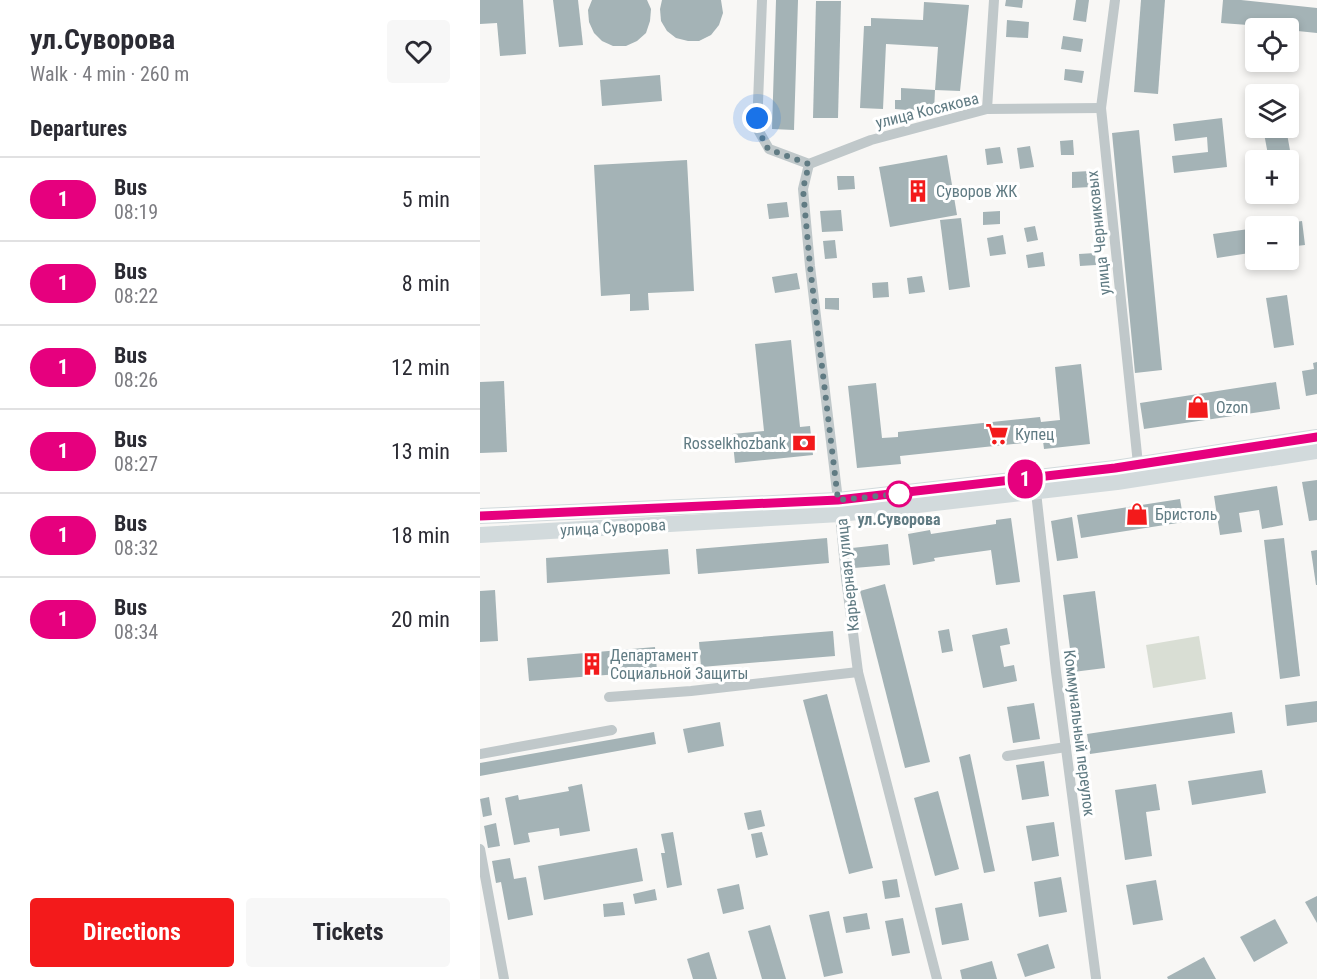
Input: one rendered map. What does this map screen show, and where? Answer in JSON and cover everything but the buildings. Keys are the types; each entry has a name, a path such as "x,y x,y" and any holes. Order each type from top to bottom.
{"main road":[{"name":"улица Суворова","path":"480,516 839,507 950,488 1138,464 1317,437"},
{"name":"улица Суворова","path":"480,535 1036,492 1317,451"}],"street":[{"path":"762,0 757,128 768,149 809,164"},
{"path":"987,109 994,0"},
{"name":"улица Черниковых","path":"1115,0 1101,108 1138,464"},
{"name":"улица Косякова","path":"809,164 871,140 987,109 1101,108"},
{"name":"Карьерная улица","path":"809,164 803,189 810,266 858,672 937,979"},
{"name":"Коммунальный переулок","path":"1036,492 1096,979"},
{"path":"609,697 702,690 858,672"},
{"path":"480,753 612,730"},
{"path":"1007,756 1066,747"},
{"path":"480,849 504,979"}],"shaded area":[{"path":"1199,636 1206,679 1153,688 1146,645"}],"bus line":[{"name":"1","path":"480,516 838,500 1115,468 1317,437"}],"place":[{"name":"Суворов ЖК","path":"918,191"},
{"name":"Ozon","path":"1198,407"},
{"name":"Купец","path":"997,434"},
{"name":"Rosselkhozbank","path":"804,443"},
{"name":"ул.Суворова","path":"899,494"},
{"name":"Бристоль","path":"1137,514"},
{"name":"Департамент Социальной Защиты","path":"592,664"}],"route":[{"path":"757,118 757,128 768,149 809,164 803,189 838,500 899,494"}]}
